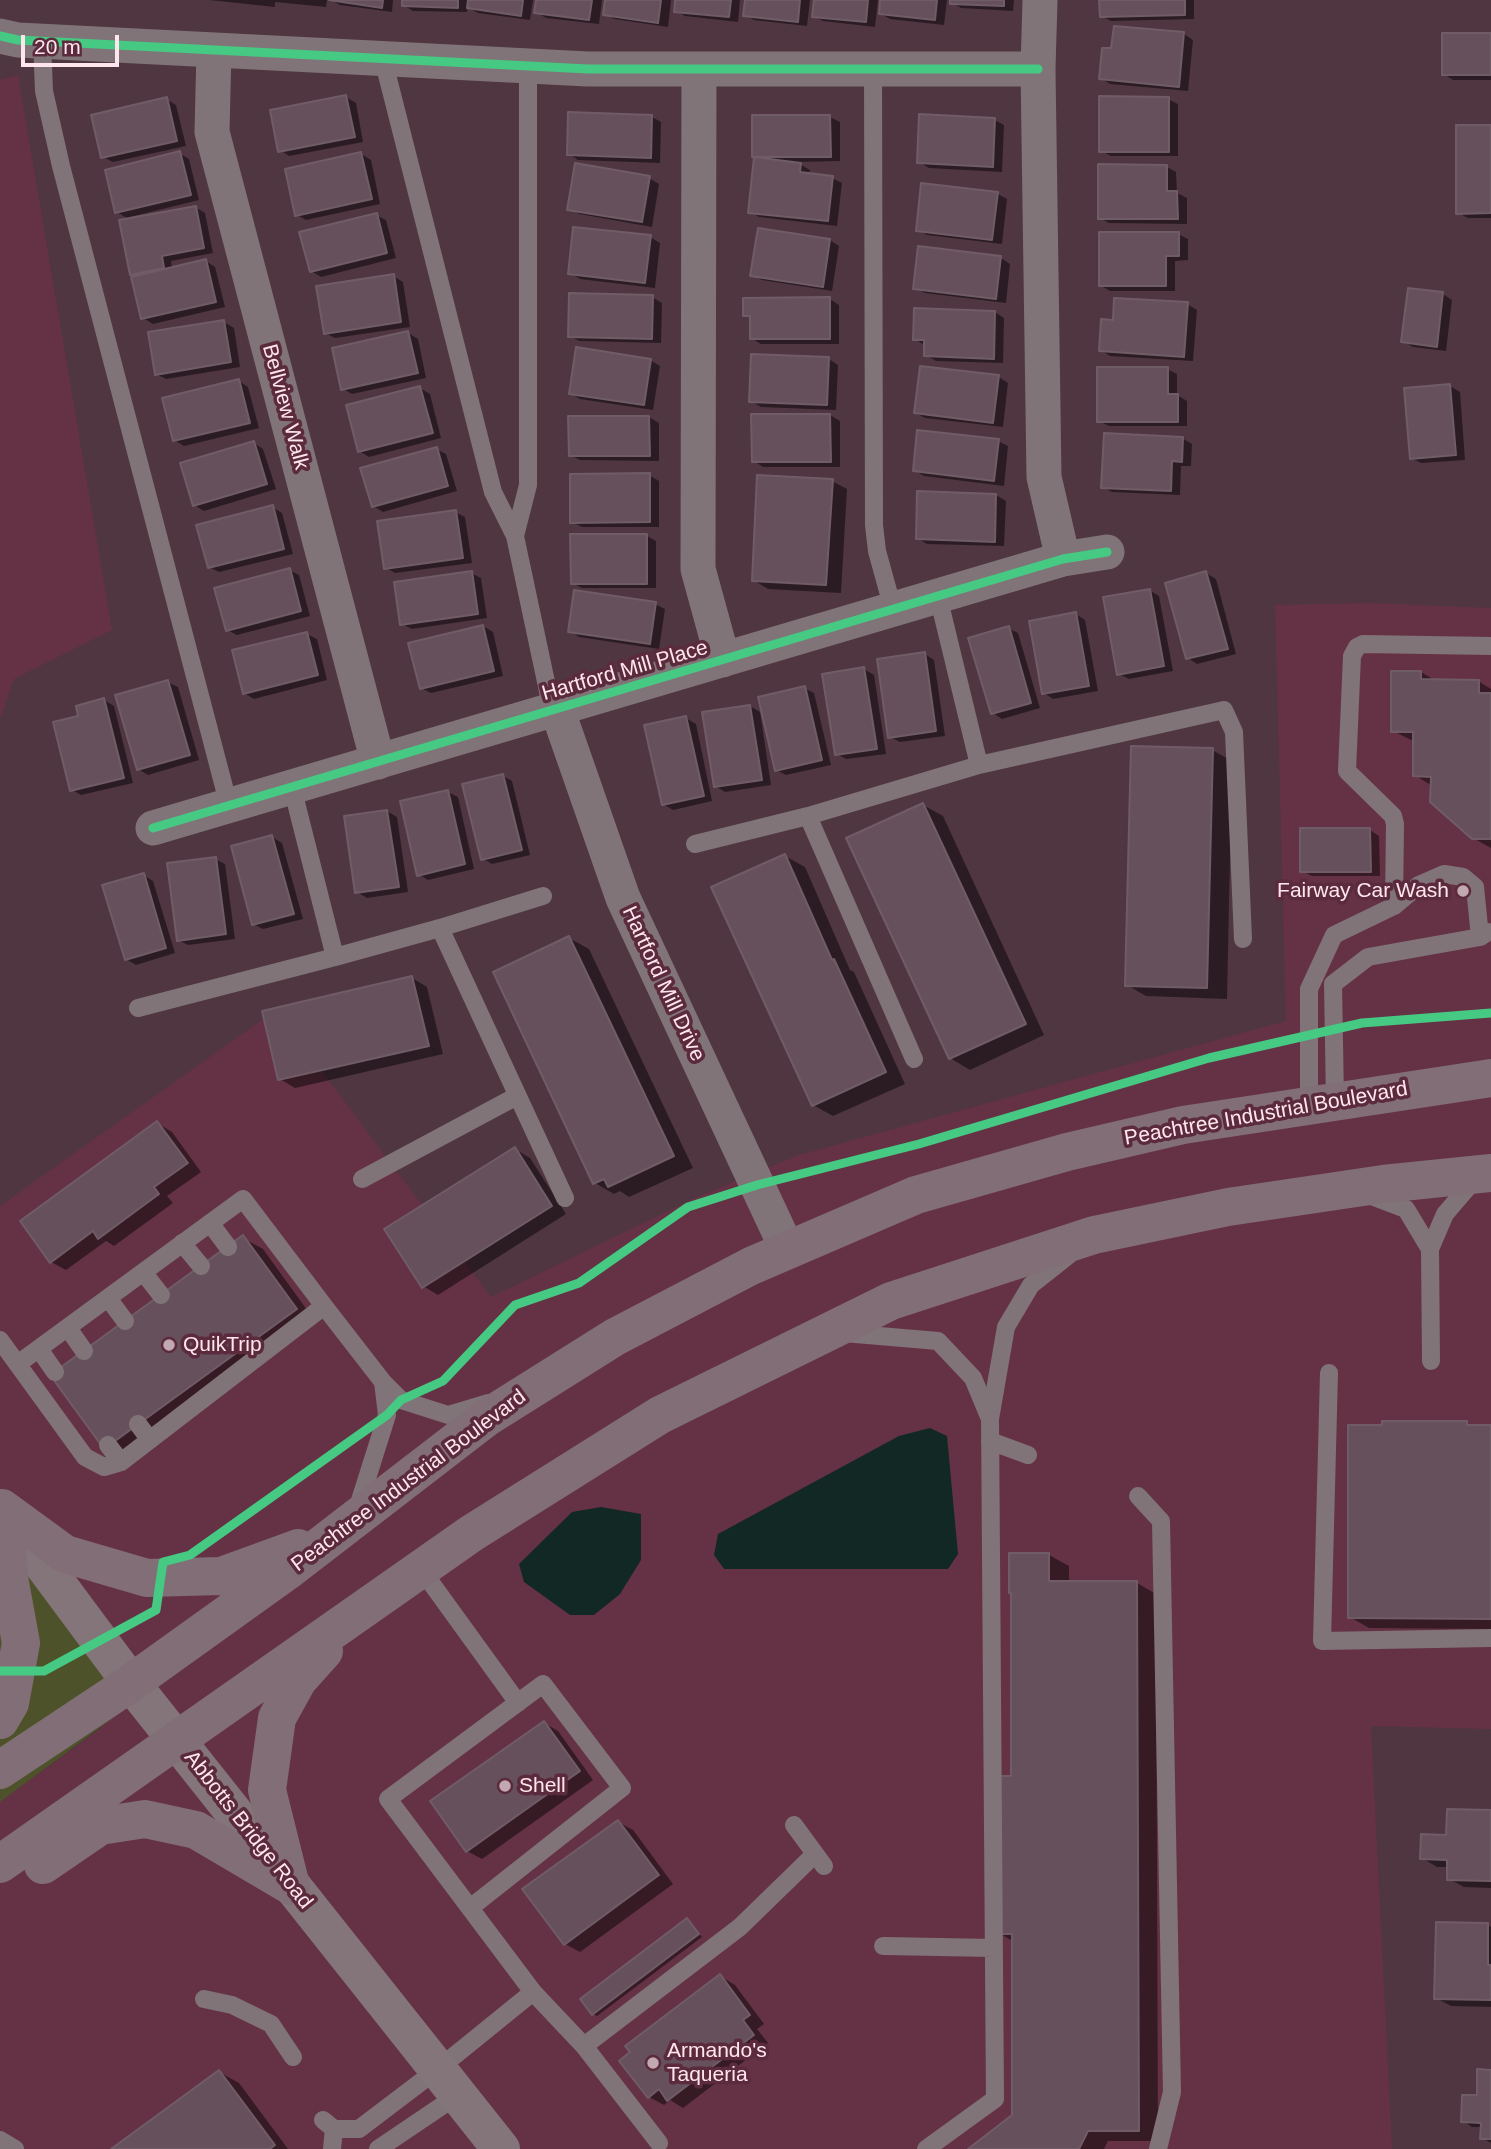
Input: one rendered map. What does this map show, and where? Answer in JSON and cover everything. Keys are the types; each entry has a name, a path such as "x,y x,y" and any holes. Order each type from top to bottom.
{"highway":[{"name":"Peachtree Industrial Boulevard","path":"0,1770 131,1683 290,1569 486,1418 615,1337 751,1266 916,1195 1067,1152 1183,1125 1491,1078"},
{"path":"0,1864 471,1533 660,1415 891,1301 1094,1236 1244,1203 1485,1174"},
{"path":"1,1507 65,1554 147,1578 221,1576 345,1527"},
{"path":"0,1720 10,1703 21,1643 10,1583 1,1507"},
{"path":"291,1886 267,1790 277,1718 298,1680 354,1616"},
{"path":"0,1884 28,1876 100,1826 145,1819 196,1830 291,1886"}],"main road":[{"name":"Abbotts Bridge Road","path":"1,1507 131,1683 501,2149"}],"street":[{"path":"1040,0 1038,69 1044,477 1063,559"},
{"path":"0,36 41,41 588,69 1038,69"},
{"name":"Bellview Walk","path":"214,50 212,132 378,762"},
{"path":"699,69 698,569 723,660"},
{"name":"Hartford Mill Place","path":"153,828 1063,559 1107,552"},
{"name":"Hartford Mill Drive","path":"555,710 623,898 788,1251"}],"lane":[{"path":"41,41 44,91 61,166 229,806"},
{"path":"383,58 493,492 515,536 555,710"},
{"path":"515,536 528,485 528,66"},
{"path":"873,69 874,525 877,551 893,609"},
{"path":"937,596 979,765"},
{"path":"1394,905 1395,824 1392,816 1347,771 1352,656 1357,647 1363,644 1491,646"},
{"path":"695,844 808,816 979,765 1224,710 1234,732 1243,939"},
{"path":"292,788 335,957"},
{"path":"808,816 914,1059"},
{"path":"1444,874 1463,877 1475,887 1486,934 1368,957 1333,984 1322,1102 1309,989 1334,935 1394,905 1419,885 1444,874"},
{"path":"138,1009 440,928 543,896"},
{"path":"440,928 565,1198"},
{"path":"362,1179 517,1096"},
{"path":"1431,1361 1430,1249 1445,1214 1485,1174"},
{"path":"1352,1188 1406,1209 1430,1249"},
{"path":"19,1363 243,1199 383,1382 401,1400 448,1415 528,1392"},
{"path":"210,1223 228,1247"},
{"path":"926,2149 995,2099 990,1419 1006,1327 1031,1285 1094,1236"},
{"path":"182,1243 201,1266"},
{"path":"142,1272 161,1295"},
{"path":"108,1297 125,1321"},
{"path":"0,1340 85,1457 104,1467 121,1462 149,1440 185,1401 285,1325 324,1306"},
{"path":"68,1328 84,1351"},
{"path":"828,1332 938,1341 973,1378 990,1419"},
{"path":"39,1349 55,1372"},
{"path":"1329,1373 1322,1641 1491,1638"},
{"path":"345,1527 387,1415 383,1382"},
{"path":"138,1424 149,1440"},
{"path":"990,1441 1028,1455"},
{"path":"108,1445 121,1462"},
{"path":"1138,1496 1161,1521 1172,2092 1158,2149"},
{"path":"421,1569 518,1703"},
{"path":"470,1908 622,1788 543,1684 388,1799 533,1992 584,2046 659,2143"},
{"path":"584,2046 740,1927 820,1860 794,1825"},
{"path":"883,1946 994,1948"},
{"path":"378,2149 448,2082 533,1992"},
{"path":"204,1999 232,2005 271,2024 293,2057"},
{"path":"332,2149 328,2125 359,2129 448,2082"},
{"path":"0,2140 15,2149"}],"shaded area":[{"path":"18,75 112,630 14,679 0,719 0,80"},
{"path":"1369,603 1491,608 1491,1729 1371,1726 1392,2149 0,2149 0,1802 101,1728 0,1519 0,1206 276,1010 491,1297 697,1197 799,1155 1286,1021 1275,605"},
{"path":"930,1428 947,1436 958,1554 948,1569 724,1569 714,1555 718,1534 899,1436"},
{"path":"601,1507 641,1514 641,1560 620,1594 594,1615 570,1615 524,1582 519,1564 572,1512"}],"green space":[{"path":"0,1519 136,1701 0,1802"}],"building":[{"path":"329,0 383,0 382,8"},
{"path":"402,0 458,0 458,8 402,6"},
{"path":"468,0 523,0 521,16 467,8"},
{"path":"536,0 592,0 589,20 534,13"},
{"path":"605,0 661,0 658,23 603,15"},
{"path":"675,0 731,0 729,17 674,12"},
{"path":"745,0 800,0 798,22 743,16"},
{"path":"814,0 868,0 866,22 812,17"},
{"path":"880,0 937,0 935,20 879,14"},
{"path":"950,0 1004,0 1004,6 950,4"},
{"path":"1099,0 1185,0 1185,15 1100,17"},
{"path":"1114,26 1184,32 1179,87 1099,79 1102,48 1111,48"},
{"path":"1442,33 1491,33 1491,75 1442,75"},
{"path":"346,95 355,137 278,152 270,110"},
{"path":"1099,96 1169,97 1169,152 1099,152"},
{"path":"167,97 177,141 101,158 91,115"},
{"path":"568,112 652,115 651,158 567,155"},
{"path":"919,114 995,118 993,167 917,163"},
{"path":"752,115 830,115 831,157 752,157"},
{"path":"1456,125 1491,125 1491,213 1456,214"},
{"path":"180,151 191,195 115,213 105,170"},
{"path":"361,152 372,199 295,216 285,169"},
{"path":"754,157 801,163 800,172 833,176 828,221 748,213"},
{"path":"575,163 650,176 642,222 567,210"},
{"path":"1098,164 1167,165 1167,191 1177,191 1178,219 1098,219"},
{"path":"921,183 998,192 992,240 916,231"},
{"path":"196,206 204,248 162,256 164,268 130,275 119,220"},
{"path":"377,213 387,253 310,272 299,232"},
{"path":"573,227 651,235 645,283 568,274"},
{"path":"758,228 830,239 823,287 750,276"},
{"path":"1099,232 1179,232 1179,256 1166,256 1166,286 1099,286"},
{"path":"918,246 1001,256 996,299 913,289"},
{"path":"206,259 216,302 141,319 131,277"},
{"path":"394,274 401,322 324,334 316,286"},
{"path":"1408,288 1443,292 1437,347 1401,342"},
{"path":"569,293 653,295 652,339 568,337"},
{"path":"830,297 830,339 750,339 750,316 743,316 743,298"},
{"path":"1114,298 1188,302 1184,357 1099,351 1101,319 1113,320"},
{"path":"914,308 995,311 994,359 924,356 924,340 913,340"},
{"path":"224,320 231,362 155,375 148,332"},
{"path":"408,331 418,373 341,390 332,348"},
{"path":"576,347 651,359 644,405 569,394"},
{"path":"751,354 829,357 827,405 749,402"},
{"path":"920,366 999,375 993,423 914,413"},
{"path":"1097,367 1168,367 1168,394 1178,394 1178,422 1097,422"},
{"path":"239,379 250,423 173,441 162,398"},
{"path":"1450,384 1456,455 1410,459 1404,388"},
{"path":"420,386 433,433 358,452 346,405"},
{"path":"751,414 830,414 831,462 752,462"},
{"path":"568,416 649,416 650,456 569,456"},
{"path":"917,430 999,439 994,481 913,471"},
{"path":"1104,433 1183,437 1182,462 1172,461 1171,491 1101,488"},
{"path":"254,441 267,484 193,506 180,463"},
{"path":"437,447 448,486 372,507 360,468"},
{"path":"650,473 650,522 570,523 570,474"},
{"path":"757,475 833,479 826,585 752,581"},
{"path":"917,491 996,494 995,542 916,539"},
{"path":"273,505 284,549 208,568 196,525"},
{"path":"456,510 463,558 384,569 377,521"},
{"path":"570,534 647,534 647,584 571,584"},
{"path":"290,568 301,611 226,631 214,588"},
{"path":"472,571 478,614 400,625 394,582"},
{"path":"1206,571 1228,649 1186,659 1165,583"},
{"path":"1150,589 1164,666 1117,675 1103,597"},
{"path":"574,590 656,602 650,644 568,632"},
{"path":"1076,612 1089,686 1042,694 1029,621"},
{"path":"483,625 494,671 420,689 408,643"},
{"path":"1009,626 1031,703 991,714 968,638"},
{"path":"307,632 318,675 243,694 232,650"},
{"path":"925,652 936,731 888,738 877,659"},
{"path":"864,667 877,749 835,755 822,674"},
{"path":"1391,671 1421,671 1421,679 1479,680 1479,693 1491,693 1491,839 1472,839 1430,802 1431,777 1413,776 1413,732 1391,732"},
{"path":"168,680 190,755 137,770 115,695"},
{"path":"805,686 822,760 775,771 758,697"},
{"path":"104,698 124,778 70,791 53,722 78,716 76,706"},
{"path":"750,705 762,780 714,787 702,712"},
{"path":"686,716 704,796 662,805 644,725"},
{"path":"1131,746 1213,748 1207,988 1125,986"},
{"path":"503,774 522,850 481,860 462,784"},
{"path":"448,790 465,864 417,876 400,801"},
{"path":"923,803 1026,1024 949,1059 846,838"},
{"path":"387,810 399,887 355,893 344,816"},
{"path":"1300,828 1370,828 1371,872 1300,872"},
{"path":"272,835 294,914 252,925 231,846"},
{"path":"785,854 886,1072 812,1106 711,887"},
{"path":"216,857 226,934 177,941 167,863"},
{"path":"144,873 166,948 125,960 102,885"},
{"path":"569,936 674,1156 608,1187 604,1179 593,1184 493,972"},
{"path":"412,976 429,1046 278,1080 262,1011"},
{"path":"157,1121 188,1163 154,1187 159,1194 98,1239 93,1231 50,1263 20,1221"},
{"path":"515,1147 552,1206 422,1288 384,1229"},
{"name":"QuikTrip","path":"243,1235 297,1309 104,1449 50,1375"},
{"path":"1382,1421 1467,1421 1467,1425 1491,1425 1491,1619 1348,1618 1348,1425 1382,1425"},
{"path":"1009,1553 1049,1553 1049,1581 1137,1581 1139,2131 1088,2131 1079,2149 968,2149 1012,2115 1012,1934 997,1934 996,1776 1011,1776"},
{"name":"Shell","path":"544,1721 580,1771 466,1852 430,1801"},
{"path":"1447,1809 1491,1810 1491,1881 1447,1880 1447,1860 1420,1859 1421,1834 1446,1835"},
{"path":"618,1820 659,1875 564,1945 522,1889"},
{"path":"687,1918 699,1934 592,2015 580,1999"},
{"path":"1436,1922 1488,1923 1491,2000 1434,1999"},
{"path":"720,1974 750,2015 743,2020 754,2035 667,2101 659,2089 648,2098 619,2061 630,2052 625,2046"},
{"path":"1477,2069 1491,2070 1491,2139 1480,2139 1481,2123 1461,2122 1462,2095 1477,2095"},
{"path":"219,2070 275,2145 270,2149 111,2149"}],"cycle path":[{"path":"0,36 18,40 588,69 1038,69"},
{"path":"153,828 1063,559 1107,552"},
{"path":"0,1671 44,1671 156,1610 163,1562 190,1555 387,1415 401,1400 443,1381 515,1305 579,1283 688,1207 757,1185 919,1144 1209,1058 1362,1023 1491,1013"}],"place":[{"name":"Fairway Car Wash","path":"1463,891"},
{"name":"QuikTrip","path":"169,1345"},
{"name":"Shell","path":"505,1786"},
{"name":"Armando's Taqueria","path":"653,2063"}]}
